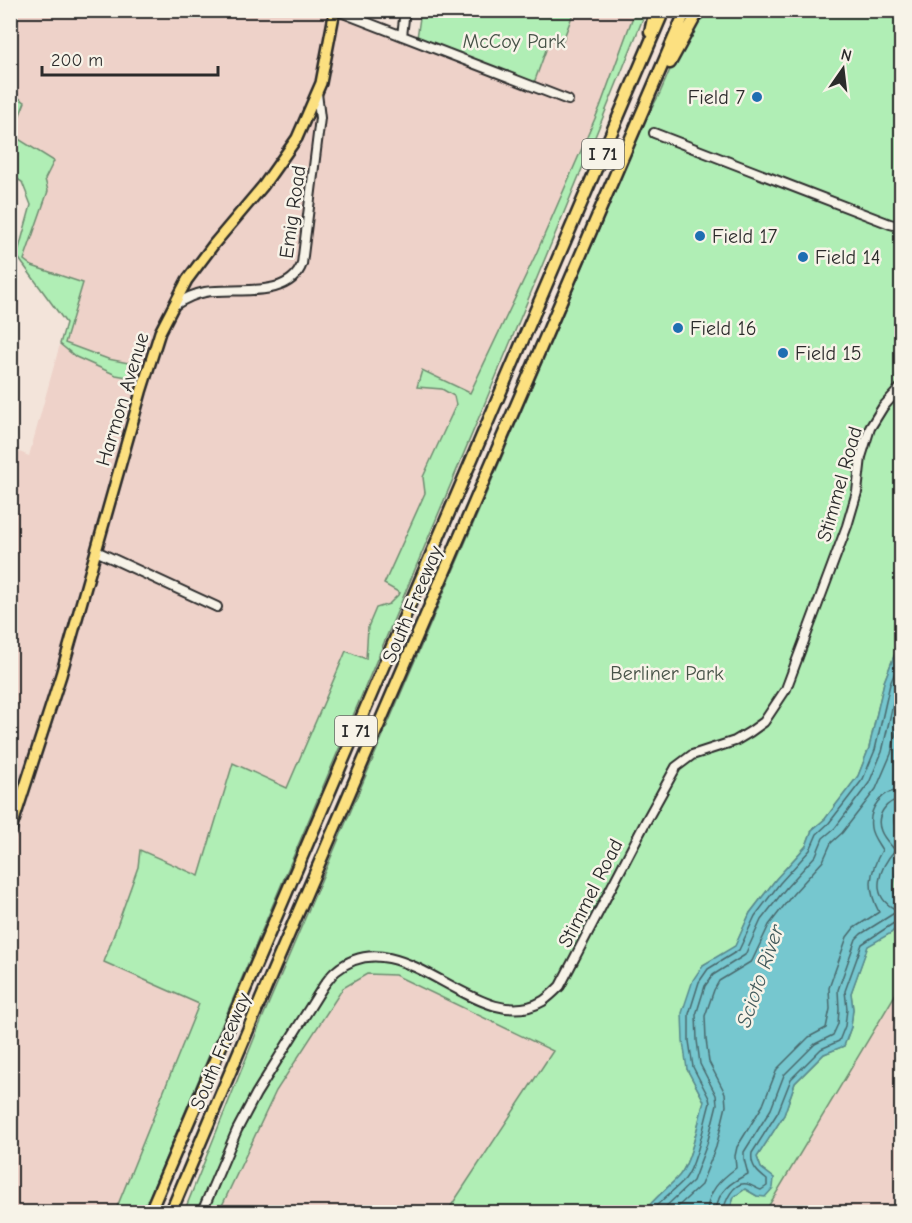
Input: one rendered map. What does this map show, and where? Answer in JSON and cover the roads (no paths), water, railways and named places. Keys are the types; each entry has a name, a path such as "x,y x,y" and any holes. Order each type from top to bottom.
{"highway":[{"path":"643,58 655,10"},
{"name":"South Freeway","path":"150,1212 664,10"},
{"name":"South Freeway","path":"171,1212 686,10"},
{"path":"641,116 699,10"}],"main road":[{"name":"Harmon Avenue","path":"10,833 61,675 150,359 172,306 205,255 281,163 297,138 317,93 327,57 335,10"}],"street":[{"path":"335,10 568,99"},
{"path":"402,36 405,10"},
{"name":"Emig Road","path":"172,306 187,297 204,292 272,287 289,282 299,272 302,264 320,118 317,93"},
{"path":"654,133 902,227"},
{"name":"Stimmel Road","path":"202,1212 237,1130 256,1094 324,984 336,970 352,961 382,956 401,961 482,1000 502,1007 532,1006 544,1000 560,986 649,814 676,767 692,755 735,741 750,732 764,722 786,689 847,526 856,492 861,456 870,428 883,407 902,386"},
{"path":"96,551 217,607"}],"water":[{"name":"Scioto River","path":"901,638 902,810 894,816 894,820 902,844 894,893 901,897 901,923 891,933 868,946 851,993 853,1009 851,1027 844,1046 824,1054 795,1083 784,1115 757,1157 761,1168 774,1178 773,1188 765,1197 757,1196 745,1189 734,1197 729,1212 644,1212 683,1170 691,1151 704,1101 687,1069 683,1041 682,1013 693,980 703,965 735,946 750,913 776,879 806,846 812,830 825,819 858,776 869,748 884,682"}],"place":[{"name":"Field 7","path":"757,97"},
{"name":"Field 17","path":"700,236"},
{"name":"Field 14","path":"803,257"},
{"name":"Field 16","path":"678,328"},
{"name":"Field 15","path":"783,353"}],"park label":[{"name":"McCoy Park","path":"514,41"},
{"name":"Berliner Park","path":"667,673"}]}
